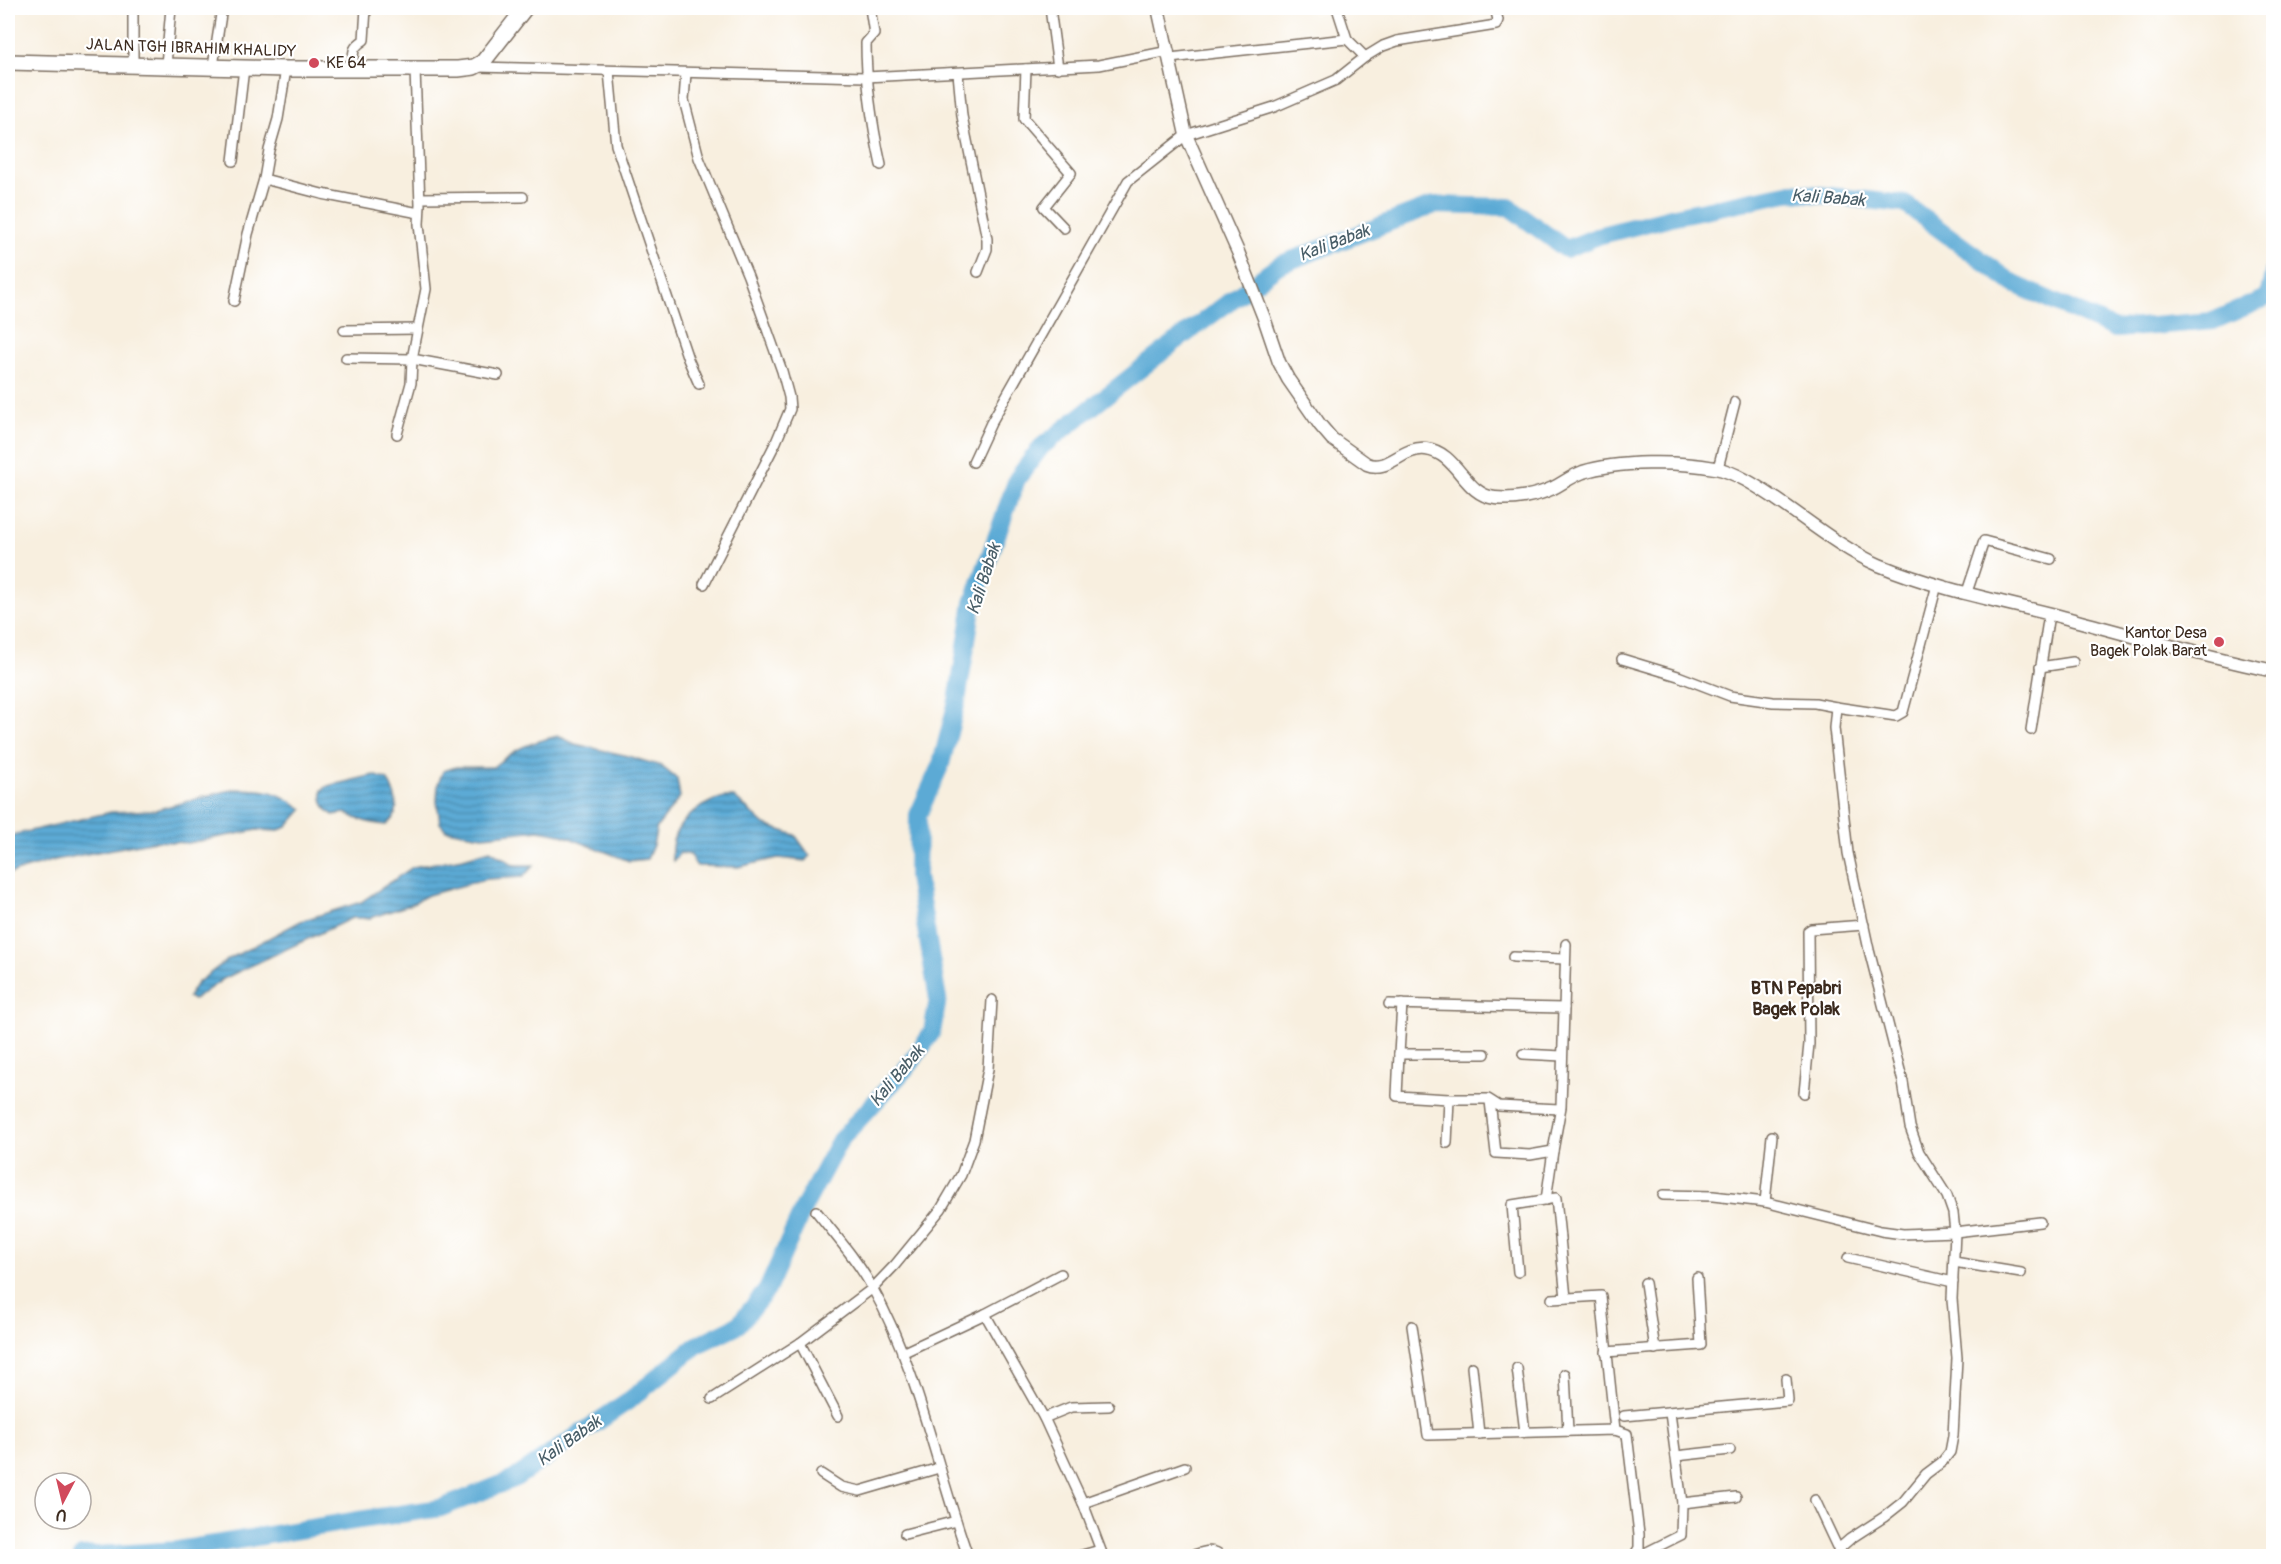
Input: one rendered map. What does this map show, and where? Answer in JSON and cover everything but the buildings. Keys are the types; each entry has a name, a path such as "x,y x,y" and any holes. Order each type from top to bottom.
{"main road":[{"path":"474,67 483,62 525,8"},
{"name":"JALAN TGH IBRAHIM KHALIDY","path":"8,62 286,69 415,70 474,67"}],"street":[{"path":"133,8 133,64"},
{"path":"166,65 171,8"},
{"path":"213,66 222,8"},
{"path":"353,69 354,49 364,40 366,8"},
{"path":"870,8 874,34 866,43 866,77 870,113 881,165"},
{"path":"1050,8 1058,68"},
{"path":"1158,8 1186,135 1238,252 1279,362 1307,408 1332,439 1370,466 1383,465 1414,449 1433,450 1449,459 1482,496 1496,498 1540,493 1581,473 1616,465 1650,464 1718,468 1761,489 1862,557 1937,585 2274,671"},
{"path":"1337,8 1347,39 1365,57"},
{"path":"973,462 991,423 1128,181 1186,135 1274,107 1326,85 1348,72 1383,45 1496,25 1498,22 1495,8"},
{"path":"474,67 866,77 1099,65 1170,55 1347,39"},
{"path":"234,161 244,68"},
{"path":"234,302 248,234 278,119 286,69"},
{"path":"1026,69 1024,119 1071,173 1044,207 1064,228"},
{"path":"396,434 411,383 412,359 426,289 419,213 415,70"},
{"path":"609,71 616,146 688,358 699,384"},
{"path":"686,73 684,100 699,158 748,276 778,360 789,397 790,409 776,442 747,495 704,584"},
{"path":"958,73 962,116 987,239 987,249 978,272"},
{"path":"264,179 322,194 419,213"},
{"path":"420,198 523,197"},
{"path":"344,330 418,329"},
{"path":"346,358 412,359 498,375"},
{"path":"1718,468 1736,402"},
{"path":"1967,592 1984,541 2051,560"},
{"path":"1622,659 1678,676 1730,696 1764,701 1815,703 1896,716 1904,712 1937,585"},
{"path":"2031,730 2049,614"},
{"path":"2040,667 2073,662"},
{"path":"1815,1500 1841,1553 1903,1502 1926,1474 1942,1462 1950,1452 1957,1380 1952,1299 1955,1232 1949,1202 1913,1139 1903,1082 1864,925 1848,853 1834,728 1836,707"},
{"path":"1804,1093 1809,1044 1808,931 1864,925"},
{"path":"1546,1200 1560,1110 1566,944"},
{"path":"1513,957 1565,958"},
{"path":"712,1399 800,1343 873,1288 896,1265 941,1209 970,1155 988,1069 993,1000"},
{"path":"1389,1004 1564,1008"},
{"path":"1402,1004 1397,1096 1490,1101 1499,1106 1560,1110"},
{"path":"1399,1054 1485,1054"},
{"path":"1523,1054 1562,1056"},
{"path":"1447,1143 1449,1099"},
{"path":"1490,1101 1496,1153 1530,1155 1553,1151"},
{"path":"1765,1202 1772,1136"},
{"path":"1663,1195 1713,1196 1765,1202 1892,1233 1955,1232 2040,1222"},
{"path":"1518,1272 1512,1205 1556,1198 1566,1298"},
{"path":"816,1211 873,1288 902,1353 968,1557"},
{"path":"1848,1258 1953,1282"},
{"path":"1954,1262 2020,1273"},
{"path":"902,1353 985,1314 1061,1274"},
{"path":"1606,1352 1701,1346 1697,1278"},
{"path":"1645,1283 1655,1349"},
{"path":"1552,1299 1601,1296 1615,1430"},
{"path":"985,1314 1044,1418 1083,1503 1101,1553 1079,1557"},
{"path":"1412,1326 1428,1435 1615,1430 1627,1434 1639,1534 1639,1548 1634,1557"},
{"path":"800,1343 838,1416"},
{"path":"1472,1367 1479,1434"},
{"path":"1517,1368 1525,1432"},
{"path":"1565,1374 1568,1431"},
{"path":"1624,1416 1788,1401 1786,1379"},
{"path":"1044,1418 1071,1407 1109,1406"},
{"path":"1639,1557 1681,1535 1682,1503 1670,1413"},
{"path":"1676,1456 1730,1449"},
{"path":"1083,1503 1185,1467"},
{"path":"821,1474 841,1487 860,1491 939,1468"},
{"path":"1682,1503 1736,1497"},
{"path":"904,1534 956,1521"},
{"path":"1190,1557 1210,1551 1218,1553 1221,1557"}],"water":[{"path":"558,736 575,744 661,766 677,779 680,797 657,827 647,859 629,861 557,833 539,830 483,836 446,830 440,823 437,801 438,784 443,771 456,767 493,767 523,747"},
{"path":"374,775 388,780 395,798 395,816 386,825 355,818 346,813 333,815 325,807 322,790 328,786"},
{"path":"234,789 254,789 278,794 303,809 287,827 276,831 257,830 188,843 155,841 55,860 8,874 8,836 111,812 155,810"},
{"path":"724,797 734,797 765,825 795,835 810,856 805,861 778,858 738,867 697,866 691,855 680,853 673,861 674,838 685,820 704,805"},
{"path":"490,850 514,865 534,865 523,877 486,879 428,895 409,905 370,918 352,918 225,978 193,1000 188,997 197,983 229,959 301,921 361,902 413,867 463,858"}],"waterway":[{"name":"Kali Babak","path":"82,1556 178,1550 441,1508 514,1479 631,1399 697,1345 738,1325 767,1290 805,1205 840,1140 911,1063 932,1032 938,999 917,877 918,815 941,764 957,701 973,603 1017,479 1041,447 1175,342 1279,265 1434,205 1509,207 1566,249 1601,235 1675,216 1792,192 1905,204 2014,284 2115,329 2213,321 2268,297 2274,270"}],"place":[{"name":"KE 64","path":"314,63"},
{"name":"Kantor Desa Bagek Polak Barat","path":"2219,642"}],"district":[{"name":"BTN Pepabri Bagek Polak","path":"1796,998"}]}
